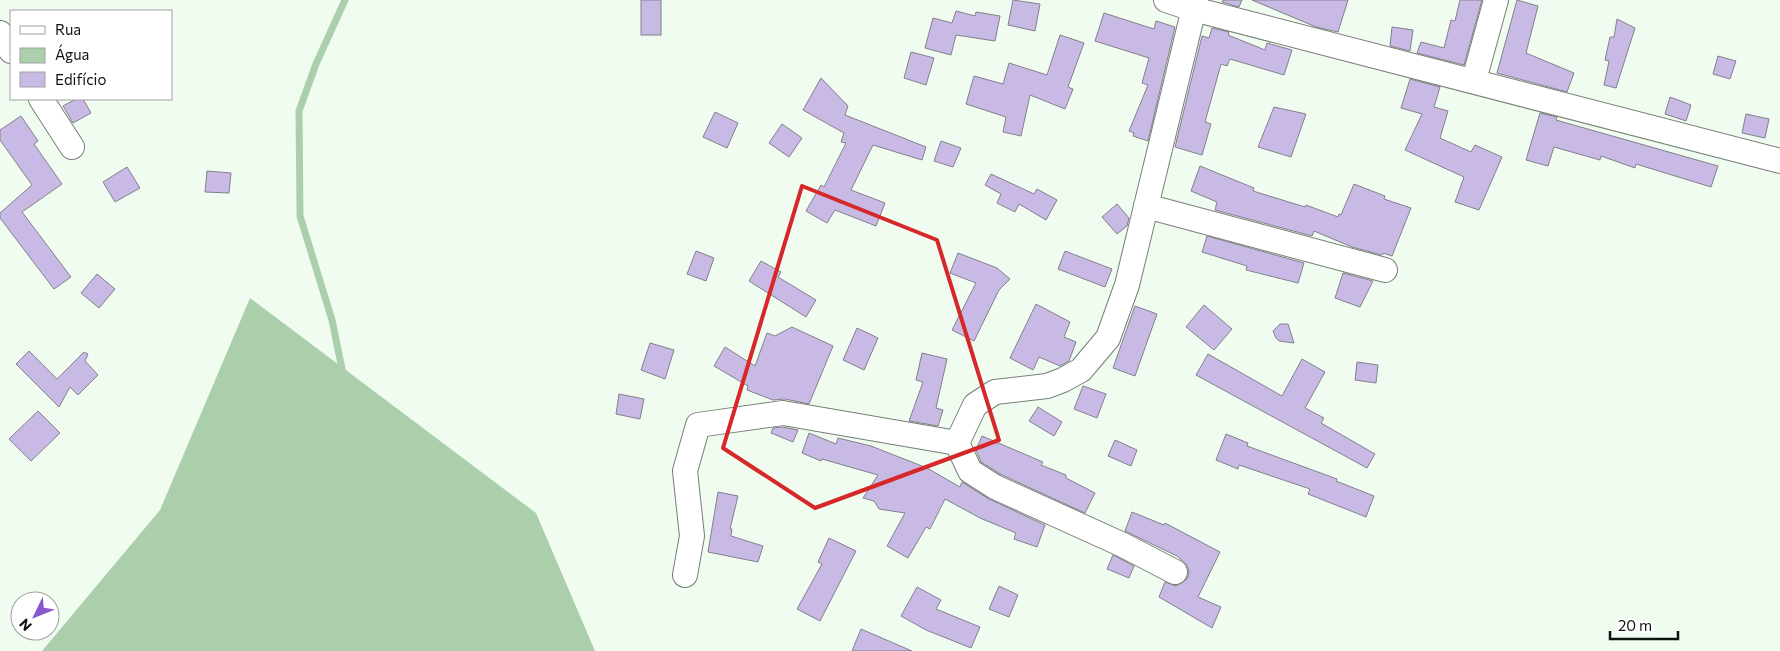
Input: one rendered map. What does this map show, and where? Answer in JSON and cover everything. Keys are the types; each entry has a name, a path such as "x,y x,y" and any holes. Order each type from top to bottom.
{"street":[{"path":"1166,0 1195,4 1780,161"},
{"path":"1474,80 1496,0"},
{"path":"957,443 975,405 995,392 1047,386 1063,380 1081,370 1100,350 1108,338 1127,285 1195,4"},
{"path":"0,33 10,49"},
{"path":"43,100 72,147"},
{"path":"1146,206 1385,270"},
{"path":"686,575 692,536 685,471 698,425 783,414 957,443"},
{"path":"957,443 970,471 995,487 1123,545 1175,572"}],"highlighted area":[{"path":"802,186 937,240 999,440 815,508 723,448"}],"water":[{"path":"250,298 536,513 595,651 42,651 50,641 60,641 60,629 160,510"}],"building":[{"path":"641,0 661,0 661,35 641,35"},
{"path":"1013,0 1040,4 1035,31 1008,25"},
{"path":"1223,0 1242,0 1239,7 1222,2"},
{"path":"1252,0 1348,0 1338,32 1316,27"},
{"path":"1460,0 1482,0 1464,65 1417,53 1421,42 1444,48 1451,20 1455,21"},
{"path":"1517,0 1538,6 1526,53 1574,73 1567,92 1497,73"},
{"path":"956,11 975,16 976,12 1000,16 995,41 956,35 951,55 925,48 933,18 952,23"},
{"path":"1104,13 1154,29 1156,21 1175,27 1148,141 1133,136 1134,133 1129,131 1148,85 1142,83 1149,58 1095,41"},
{"path":"1617,19 1635,28 1616,88 1604,85 1609,61 1605,60 1610,37 1614,37"},
{"path":"1392,27 1413,30 1410,51 1390,46"},
{"path":"1212,28 1229,32 1228,35 1265,50 1267,43 1292,50 1284,75 1230,59 1227,66 1221,64 1205,122 1211,124 1202,155 1175,147 1202,36 1209,38"},
{"path":"1060,35 1084,43 1068,87 1073,89 1065,109 1030,95 1021,136 1003,132 1006,117 966,104 974,76 1003,84 1009,63 1047,75"},
{"path":"911,52 934,58 926,85 904,78"},
{"path":"1718,56 1736,61 1730,79 1713,74"},
{"path":"821,78 848,106 845,115 926,147 922,160 873,145 851,190 885,203 876,226 835,210 827,223 806,211 821,185 824,187 846,143 841,142 844,133 803,110"},
{"path":"1410,79 1440,87 1434,107 1448,111 1440,138 1471,152 1475,145 1502,157 1479,210 1455,202 1464,177 1405,150 1422,114 1401,108"},
{"path":"1670,97 1691,105 1686,121 1665,114"},
{"path":"74,100 84,100 91,113 73,123 63,106"},
{"path":"1274,107 1306,114 1291,157 1258,147"},
{"path":"715,112 738,123 727,148 703,137"},
{"path":"1540,113 1557,117 1556,120 1718,166 1711,187 1636,164 1635,168 1601,156 1600,160 1554,147 1548,166 1526,160"},
{"path":"1746,114 1769,119 1765,138 1742,133"},
{"path":"21,116 38,141 34,144 62,184 22,212 71,277 54,289 0,218 0,213 32,185 0,140 0,130"},
{"path":"782,124 802,138 789,157 769,143"},
{"path":"941,141 961,148 953,167 934,161"},
{"path":"1200,166 1254,188 1253,191 1305,207 1306,205 1338,217 1339,214 1341,215 1354,184 1385,196 1384,199 1411,208 1392,256 1383,253 1382,255 1352,247 1314,231 1312,236 1215,210 1217,202 1191,191"},
{"path":"127,167 140,188 115,202 103,182"},
{"path":"207,171 231,173 229,193 205,192"},
{"path":"991,174 1034,194 1037,189 1057,200 1046,220 1019,204 1015,212 997,203 1001,194 985,185"},
{"path":"1117,204 1129,218 1127,226 1117,234 1102,217"},
{"path":"1207,236 1304,263 1298,283 1246,270 1247,266 1202,252"},
{"path":"696,251 714,258 706,281 687,274"},
{"path":"1065,251 1112,269 1105,287 1058,269"},
{"path":"958,253 997,268 1010,279 999,290 974,341 952,330 976,283 950,273"},
{"path":"761,261 781,272 778,277 816,300 806,317 749,281"},
{"path":"1343,273 1373,281 1360,307 1335,298"},
{"path":"97,274 115,289 99,308 81,293"},
{"path":"1036,304 1070,322 1064,337 1076,342 1069,361 1060,366 1039,357 1033,370 1010,358"},
{"path":"1204,305 1232,329 1214,350 1186,327"},
{"path":"1135,306 1157,314 1135,376 1113,368"},
{"path":"1280,324 1288,324 1294,343 1279,341 1276,338 1273,331"},
{"path":"792,327 833,346 809,404 785,399 773,400 747,390 748,386 714,366 725,347 755,366 767,333 775,336"},
{"path":"857,328 878,338 864,370 843,360"},
{"path":"650,343 674,350 665,379 641,370"},
{"path":"29,351 57,379 84,352 88,354 85,361 98,375 78,395 70,387 59,407 16,364"},
{"path":"922,353 947,359 936,408 943,410 938,426 909,421 923,382 916,380"},
{"path":"1208,354 1282,396 1302,359 1325,372 1305,408 1324,418 1321,423 1375,454 1367,468 1196,375"},
{"path":"1357,362 1378,365 1376,383 1355,380"},
{"path":"1083,386 1106,394 1097,418 1074,409"},
{"path":"619,394 644,399 640,419 616,414"},
{"path":"1038,407 1062,422 1054,436 1029,421"},
{"path":"38,411 60,433 31,461 9,439"},
{"path":"783,427 798,430 793,442 771,433 773,428"},
{"path":"809,433 836,444 838,438 871,446 927,468 960,487 962,482 989,499 1045,525 1037,547 1014,539 1016,533 980,518 945,499 930,529 926,527 908,558 887,546 905,513 879,509 874,501 863,498 878,475 822,459 821,461 802,453"},
{"path":"1226,434 1248,443 1247,446 1337,479 1336,481 1374,496 1366,517 1308,494 1310,489 1239,465 1238,469 1216,460"},
{"path":"982,436 1043,462 1041,465 1066,475 1066,478 1095,493 1085,513 1002,475 981,462 976,450"},
{"path":"1115,440 1137,450 1131,466 1108,456"},
{"path":"718,492 738,496 730,529 732,529 731,536 763,546 758,562 708,552"},
{"path":"1132,512 1164,525 1165,523 1220,552 1198,597 1221,607 1212,628 1159,597 1165,582 1176,586 1187,579 1189,572 1187,565 1177,556 1125,531"},
{"path":"829,538 856,551 820,621 797,609 822,564 818,562"},
{"path":"1113,555 1134,566 1129,578 1107,569"},
{"path":"999,586 1018,595 1009,617 989,609"},
{"path":"917,587 941,600 936,609 980,627 971,648 926,630 901,616"},
{"path":"861,629 912,651 852,651"}],"waterway":[{"path":"343,374 332,320 300,216 299,111 316,64 345,0"}]}
